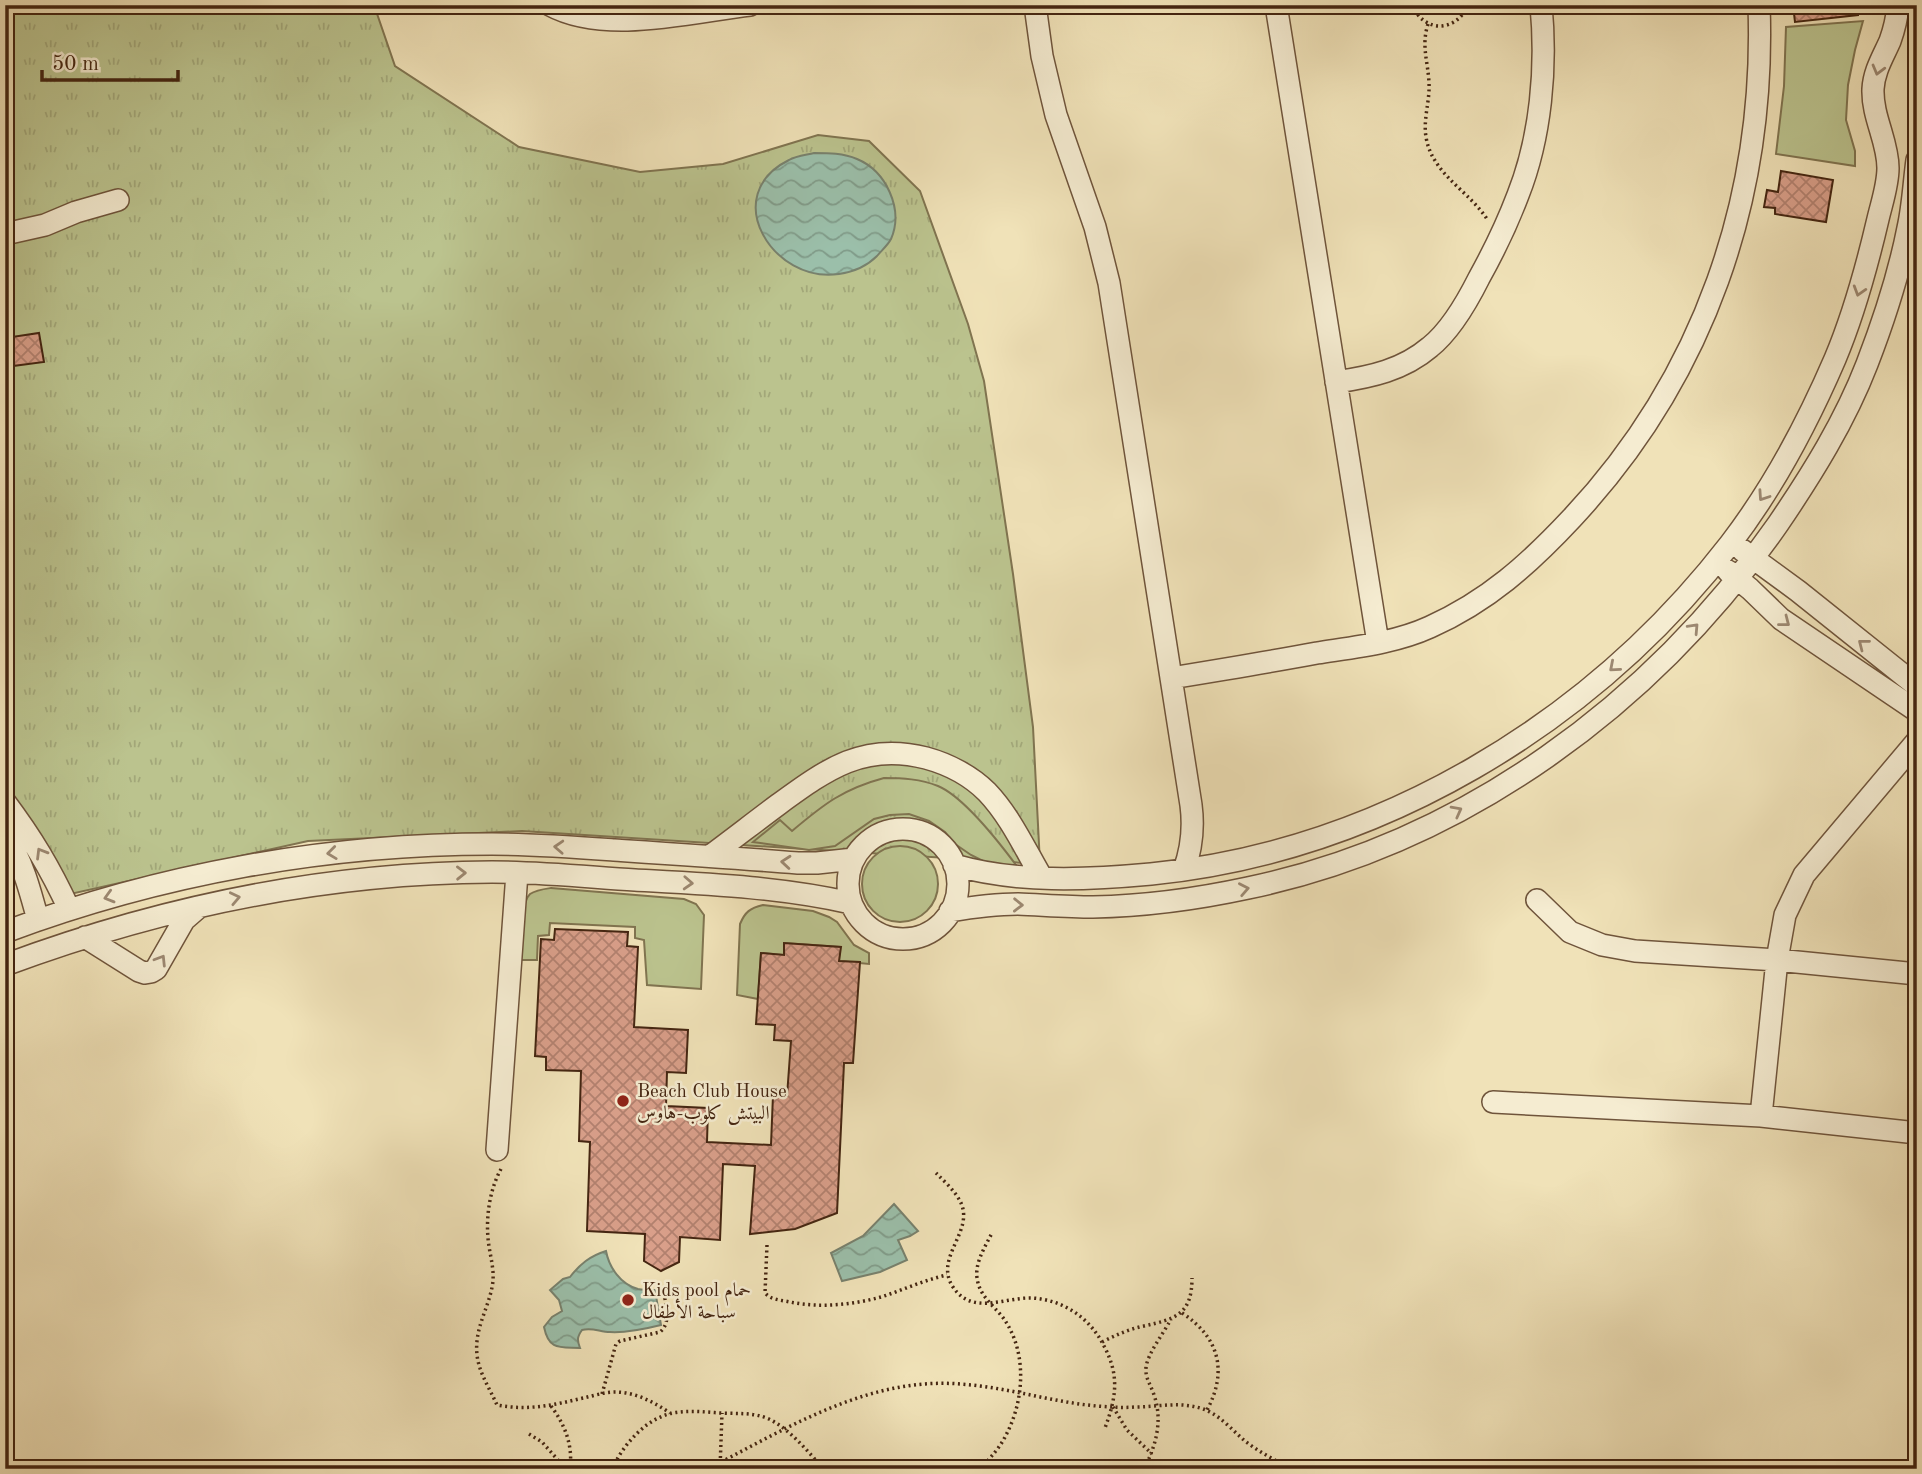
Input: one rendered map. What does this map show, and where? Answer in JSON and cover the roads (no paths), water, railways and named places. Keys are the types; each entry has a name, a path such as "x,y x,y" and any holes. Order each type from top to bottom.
{"street":[{"path":"550,5 563,12 598,19 643,20 750,5"},
{"path":"1035,5 1042,56 1056,115 1095,227 1109,283 1194,825 1185,870"},
{"path":"1276,5 1378,643"},
{"path":"1336,382 1371,377 1403,366 1432,346 1453,321 1472,291 1498,243 1519,193 1534,140 1542,59 1541,5"},
{"path":"1171,678 1378,643 1429,628 1476,603 1519,572 1596,492 1632,446 1664,396 1692,344 1715,290 1734,234 1756,117 1760,51 1759,5"},
{"path":"954,864 994,875 1042,878 1137,875 1185,870 1243,859 1313,841 1413,801 1466,773 1527,735 1585,692 1639,645 1689,593 1731,542 1773,480 1801,432 1836,356 1859,291 1888,177 1887,154 1875,113 1873,88 1879,62 1904,12"},
{"path":"1887,154 1917,154"},
{"path":"950,911 993,905 1139,905 1249,888 1309,873 1426,828 1544,760 1604,715 1659,666 1737,579 1798,495 1835,432 1866,366 1891,297 1909,226 1917,160"},
{"path":"5,234 45,225 76,212 118,200"},
{"path":"1731,542 1917,686"},
{"path":"1716,561 1781,619 1917,712"},
{"path":"1821,646 1837,624"},
{"path":"1760,1116 1777,960 1785,915 1804,875 1917,741"},
{"path":"710,856 831,768 857,758 884,754 912,755 938,761 963,774 985,791 1003,812 1042,878"},
{"path":"5,802 30,834 69,909"},
{"path":"899,829 926,834 938,842 954,864 957,888 950,911 942,922 919,937 905,939 885,936 866,926 851,903 848,888 854,859 872,838 885,832 899,829"},
{"path":"5,834 21,865 38,920"},
{"path":"5,932 69,909 163,883 255,864 396,847 518,844 817,863 854,859"},
{"path":"5,965 85,937 201,906 345,881 442,873 517,873 754,888 796,892 851,903"},
{"path":"500,1158 517,873"},
{"path":"1537,900 1570,932 1602,945 1635,951 1777,960 1917,974"},
{"path":"85,937 139,971 151,972 160,964 184,920 201,906"},
{"path":"1493,1102 1760,1116 1917,1133"}],"water":[{"path":"814,153 846,156 867,165 884,182 894,204 894,227 890,241 873,260 849,272 815,273 793,265 775,252 763,234 756,214 758,194 768,175 792,159"},
{"path":"894,1204 918,1231 898,1240 907,1260 880,1272 842,1281 831,1253 863,1236"},
{"name":"Kids pool حمام سباحة الأطفال","path":"606,1251 613,1269 626,1283 638,1289 655,1290 661,1325 623,1332 586,1329 582,1330 578,1337 580,1348 552,1344 544,1327 552,1317 562,1311 559,1300 550,1290 563,1279 570,1277 586,1261"}],"place":[{"name":"Beach Club House البيتش كلوب-هاوس","path":"623,1101"},
{"name":"Kids pool حمام سباحة الأطفال","path":"628,1300"}]}
